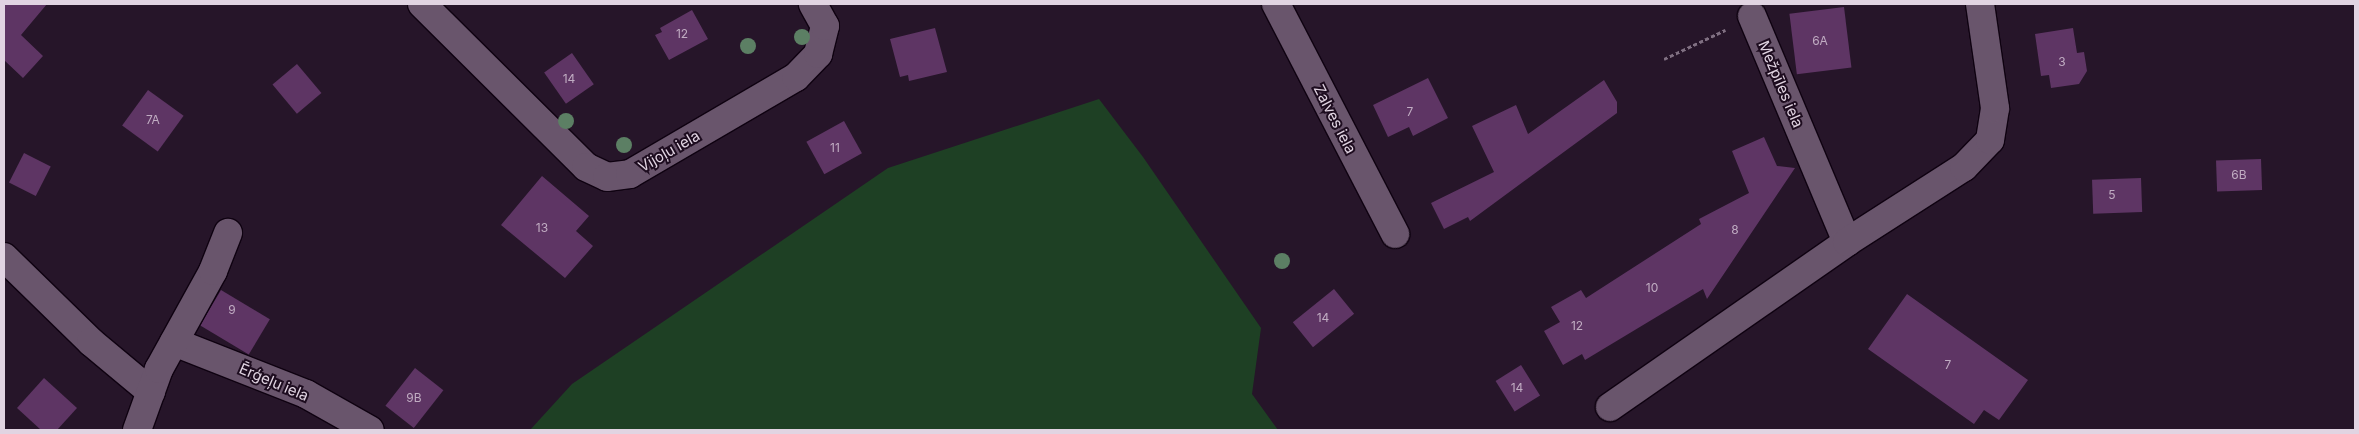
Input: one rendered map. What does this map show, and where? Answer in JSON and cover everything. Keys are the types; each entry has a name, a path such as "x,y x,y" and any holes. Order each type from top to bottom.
{"street":[{"name":"Vijoļu iela","path":"422,4 586,167 607,177 630,174 796,77 818,54 825,26 813,4"},
{"name":"Zalves iela","path":"1276,4 1395,234"},
{"path":"1610,407 1847,242 1964,168 1990,140 1995,108 1980,4"},
{"name":"Mežpīles iela","path":"1752,16 1847,242"},
{"path":"137,430 150,392 174,342 213,272 228,234"},
{"path":"4,257 91,342 150,392"},
{"name":"Ērģeļu iela","path":"174,342 306,394 370,430"}],"path":[{"path":"1664,59 1752,16"}],"green space":[{"path":"1099,99 1143,157 1261,328 1252,394 1278,430 530,430 572,384 888,168"}],"building":[{"path":"4,4 47,4 21,35 43,56 23,78 4,60"},
{"path":"1844,7 1851,68 1797,74 1789,14"},
{"path":"692,10 708,39 669,60 655,35 662,32 660,28"},
{"path":"935,28 947,72 909,81 908,75 900,77 890,39"},
{"path":"2073,28 2077,53 2084,52 2087,71 2079,84 2051,88 2049,75 2041,76 2035,34"},
{"path":"572,53 594,84 566,104 544,73"},
{"path":"297,64 321,93 297,114 272,85"},
{"path":"1428,78 1448,118 1413,136 1409,127 1388,137 1373,105"},
{"path":"1604,80 1617,102 1617,113 1470,221 1468,217 1444,229 1431,203 1494,172 1472,126 1516,105 1528,134"},
{"path":"148,90 184,116 158,151 122,126"},
{"path":"844,121 862,153 824,174 806,142"},
{"path":"1764,137 1777,166 1795,168 1707,299 1703,289 1585,360 1582,354 1563,365 1544,331 1560,322 1551,307 1581,290 1586,298 1701,224 1699,219 1749,193 1732,151"},
{"path":"24,153 51,167 36,196 9,182"},
{"path":"2261,159 2262,190 2217,192 2216,161"},
{"path":"542,176 589,216 576,231 593,246 565,278 501,225"},
{"path":"2141,178 2142,212 2093,214 2092,180"},
{"path":"1334,289 1354,314 1313,347 1293,322"},
{"path":"221,290 270,319 249,355 200,325"},
{"path":"1907,294 2028,380 1999,420 1984,410 1974,424 1868,349"},
{"path":"1521,365 1540,396 1515,411 1496,381"},
{"path":"415,368 443,390 414,428 385,406"},
{"path":"44,378 77,408 57,430 41,430 17,408"}]}
